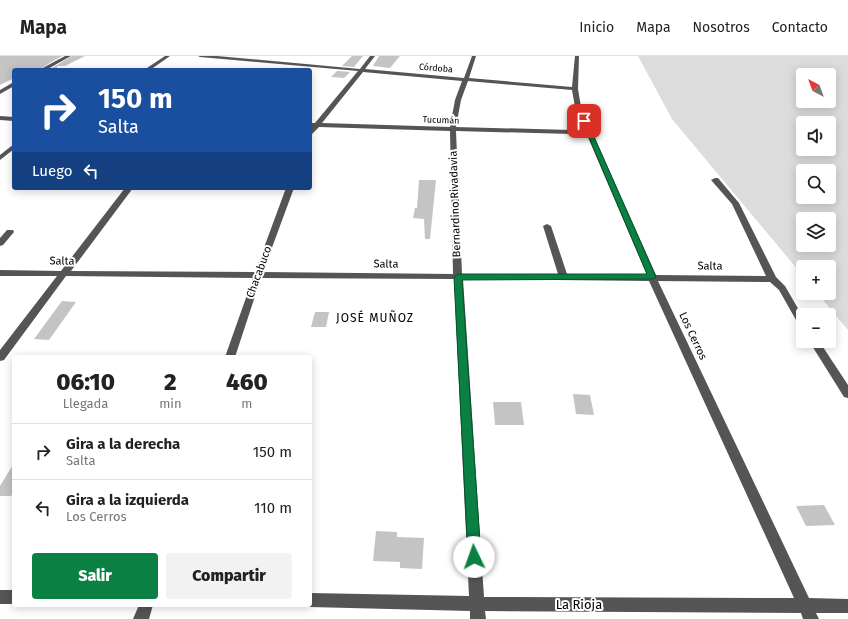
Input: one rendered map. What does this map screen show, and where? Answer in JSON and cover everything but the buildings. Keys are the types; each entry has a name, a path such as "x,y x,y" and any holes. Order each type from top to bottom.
{"street":[{"path":"46,68 69,56"},
{"path":"150,68 168,56"},
{"name":"Córdoba","path":"200,56 575,89"},
{"path":"261,66 272,56"},
{"path":"313,125 373,56"},
{"name":"Bernardino Rivadavia","path":"474,56 458,100 453,129 458,277 478,619"},
{"name":"Los Cerros","path":"577,56 575,89 578,107 652,277 808,612"},
{"path":"0,92 12,85"},
{"path":"0,118 12,118"},
{"name":"Tucumán","path":"313,125 572,132"},
{"path":"0,158 12,148"},
{"path":"715,180 735,203 772,278 782,288 796,313"},
{"path":"0,357 127,190"},
{"name":"Chacabuco","path":"231,355 289,190"},
{"path":"547,226 563,277"},
{"path":"0,243 10,232"},
{"name":"Salta","path":"0,273 772,278"},
{"path":"818,348 848,394"},
{"path":"0,597 12,597"},
{"name":"La Rioja","path":"312,600 808,612 848,606"},
{"path":"141,619 145,607"}],"shaded area":[{"path":"638,56 848,56 848,330 836,316 836,308 830,308 823,300 836,300 836,260 796,260 796,268 672,119"}],"district":[{"name":"JOSÉ MUÑOZ","path":"375,318"}],"route":[{"path":"474,557 458,277 652,277 584,121"}]}
